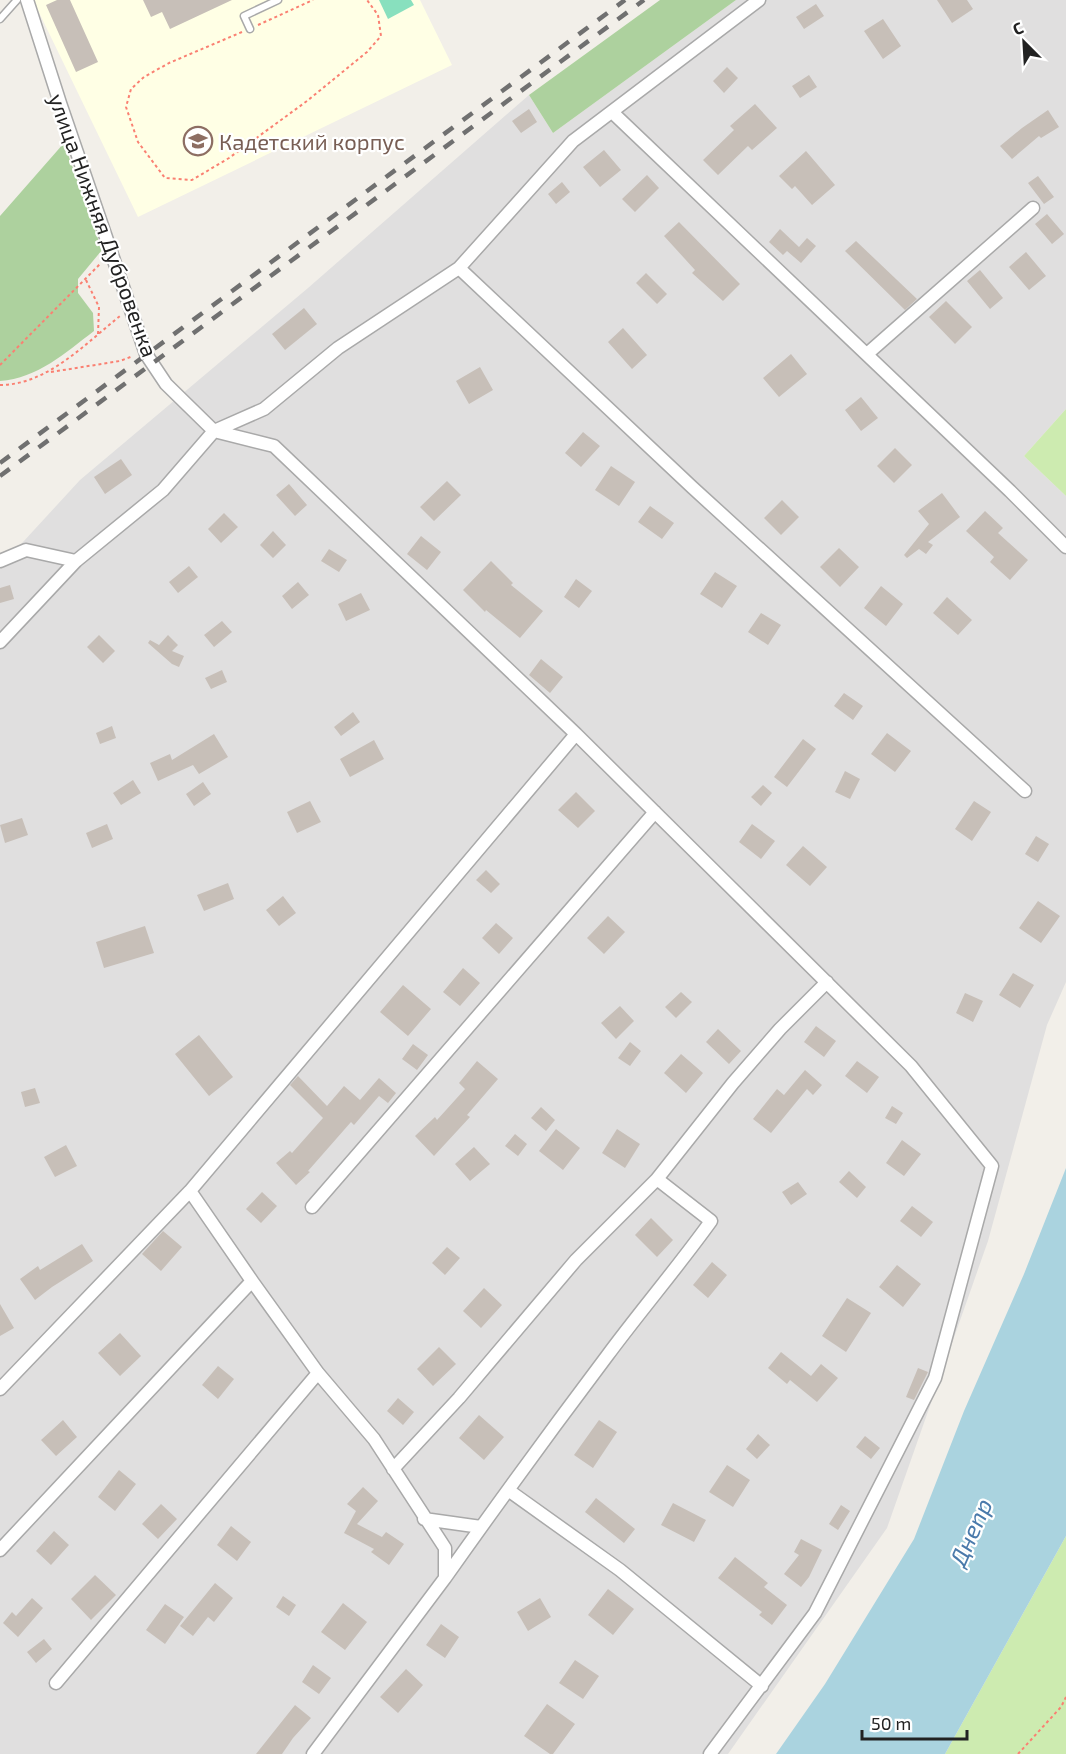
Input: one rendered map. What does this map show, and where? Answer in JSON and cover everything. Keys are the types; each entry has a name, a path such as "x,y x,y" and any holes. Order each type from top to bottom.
{"street":[{"name":"улица Нижняя Дубровенка","path":"27,0 146,352 166,384 214,431"},
{"path":"0,642 76,561 163,490 214,431 264,409 338,348 459,268 573,141 759,0"},
{"path":"612,112 1066,547"},
{"path":"867,354 1033,208"},
{"path":"459,268 693,488 1025,792"},
{"path":"214,431 274,446 576,734 911,1066 992,1166 935,1378 815,1613 710,1754"},
{"path":"0,561 26,550 76,561"},
{"path":"0,1389 189,1191 576,734"},
{"path":"312,1207 655,812"},
{"path":"393,1469 459,1398 576,1260 657,1179 733,1083 780,1029 827,982"},
{"path":"313,1754 609,1353 711,1221 657,1179"},
{"path":"189,1191 318,1372 374,1439 444,1548 445,1578"},
{"path":"0,1550 252,1281"},
{"path":"56,1683 318,1372"},
{"path":"508,1490 620,1570 762,1686"},
{"path":"424,1519 481,1527"}],"lane":[{"path":"0,19 17,0"},
{"path":"250,29 244,16 278,0"}],"path":[{"path":"313,0 169,63 144,77 131,89 126,107 138,142 165,178 192,180 229,158 307,101 367,52 381,36 378,15 367,0"},
{"path":"0,365 111,254"},
{"path":"86,279 99,308 98,334"},
{"path":"48,373 130,308"},
{"path":"0,385 12,385 48,373 120,360 146,352"},
{"path":"1018,1754 1060,1707 1066,1697"}],"shaded area":[{"name":"Кадетский корпус","path":"33,0 420,0 452,65 138,217"},
{"path":"736,0 1066,0 1066,409 1024,456 1066,496 1066,982 1047,1025 988,1241 887,1528 728,1754 0,1754 0,567 80,480 308,288 529,95 553,133"}],"green space":[{"path":"379,0 411,0 414,5 388,19"},
{"path":"660,0 736,0 553,133 529,95"},
{"path":"64,143 102,250 78,279 78,293 93,313 94,331 62,356 39,370 14,379 0,381 0,216"},
{"path":"1066,409 1066,496 1024,456"},
{"path":"1066,1536 1066,1754 945,1754"}],"water":[{"name":"Днепр","path":"1066,1168 1066,1536 945,1754 776,1754 825,1684 914,1539 964,1411 1024,1274"}],"building":[{"path":"57,0 70,0 98,62 76,72 46,5"},
{"path":"143,0 232,0 170,29 162,12 151,17"},
{"path":"937,0 967,0 973,9 952,23"},
{"path":"816,4 824,16 804,29 796,17"},
{"path":"883,19 901,46 883,59 864,31"},
{"path":"727,67 738,78 724,93 713,81"},
{"path":"809,75 817,87 800,98 792,86"},
{"path":"755,104 777,128 752,150 748,146 718,175 703,160 734,130 730,126"},
{"path":"529,109 537,122 521,133 512,121"},
{"path":"1048,110 1059,127 1041,138 1039,136 1012,159 1000,146"},
{"path":"604,150 621,170 600,187 583,167"},
{"path":"806,151 835,185 812,205 795,186 792,189 779,176"},
{"path":"647,175 659,188 635,212 622,199"},
{"path":"1038,176 1054,197 1044,204 1028,183"},
{"path":"562,182 570,192 556,204 548,194"},
{"path":"1047,214 1064,234 1052,244 1035,224"},
{"path":"679,222 740,284 723,301 692,273 695,270 664,236"},
{"path":"780,229 799,247 807,238 816,246 801,263 787,251 783,255 769,242"},
{"path":"856,241 917,299 905,310 845,251"},
{"path":"1026,252 1046,276 1029,290 1009,267"},
{"path":"980,270 1003,298 990,309 967,281"},
{"path":"646,273 667,294 657,304 636,283"},
{"path":"946,301 972,327 955,344 929,317"},
{"path":"304,308 317,324 285,350 272,334"},
{"path":"623,328 647,355 632,369 608,342"},
{"path":"791,354 807,374 779,397 763,378"},
{"path":"480,367 493,390 469,404 456,381"},
{"path":"861,397 878,418 861,431 845,410"},
{"path":"583,432 600,446 581,467 565,453"},
{"path":"895,448 912,465 894,483 877,466"},
{"path":"121,459 132,475 105,494 94,477"},
{"path":"611,466 635,482 619,506 595,490"},
{"path":"447,481 461,495 434,521 420,507"},
{"path":"289,484 307,505 295,516 276,495"},
{"path":"942,493 960,517 928,542 933,545 926,554 919,549 907,558 904,555 929,524 918,511"},
{"path":"782,500 799,517 781,535 764,518"},
{"path":"650,506 674,523 662,539 638,522"},
{"path":"985,511 1003,528 998,533 1028,560 1010,580 990,562 994,557 966,531"},
{"path":"224,513 238,527 221,543 208,529"},
{"path":"273,531 286,545 273,558 260,545"},
{"path":"421,536 441,552 427,570 407,554"},
{"path":"839,548 859,567 840,587 820,567"},
{"path":"329,549 347,560 339,572 321,561"},
{"path":"491,561 513,583 511,585 543,611 520,638 486,610 485,612 463,590"},
{"path":"189,566 198,577 178,593 169,582"},
{"path":"715,572 737,586 722,608 700,594"},
{"path":"576,579 592,591 579,608 564,597"},
{"path":"298,582 309,595 292,609 282,596"},
{"path":"10,585 14,599 0,603 0,588"},
{"path":"881,586 903,604 886,626 864,608"},
{"path":"361,593 370,610 346,621 338,604"},
{"path":"947,597 972,620 958,635 933,613"},
{"path":"761,613 781,625 768,645 748,632"},
{"path":"222,621 232,632 214,647 204,635"},
{"path":"99,635 115,651 103,663 87,647"},
{"path":"168,635 178,645 172,651 184,656 179,667 172,664 148,643 150,640 159,645"},
{"path":"541,659 563,677 550,693 529,675"},
{"path":"222,670 227,682 211,689 205,678"},
{"path":"844,693 863,706 853,720 834,706"},
{"path":"353,712 360,722 341,736 334,727"},
{"path":"112,726 116,738 100,744 96,733"},
{"path":"887,733 911,751 895,772 871,754"},
{"path":"214,734 228,757 199,774 193,765 158,781 150,763 170,754 172,760"},
{"path":"803,739 816,749 787,787 774,777"},
{"path":"374,740 384,759 350,777 340,759"},
{"path":"845,771 860,779 850,799 835,792"},
{"path":"133,780 141,793 121,805 113,793"},
{"path":"203,782 211,794 194,806 186,794"},
{"path":"763,785 772,793 761,806 751,797"},
{"path":"576,792 595,811 578,828 558,810"},
{"path":"310,801 321,822 297,833 287,812"},
{"path":"974,801 991,812 972,841 955,829"},
{"path":"22,818 28,835 5,843 0,825"},
{"path":"107,824 113,839 92,848 86,833"},
{"path":"752,824 775,841 761,859 739,842"},
{"path":"1036,836 1049,844 1038,862 1025,854"},
{"path":"803,846 827,867 810,886 786,865"},
{"path":"486,870 500,884 491,893 476,880"},
{"path":"228,883 234,899 204,911 197,895"},
{"path":"283,896 296,913 279,926 266,910"},
{"path":"1038,901 1060,916 1041,943 1019,928"},
{"path":"608,916 625,932 604,954 587,938"},
{"path":"496,923 513,938 499,954 482,938"},
{"path":"145,926 154,953 104,968 96,942"},
{"path":"463,968 480,983 460,1006 443,992"},
{"path":"1013,973 1034,985 1020,1008 999,995"},
{"path":"403,985 431,1009 408,1036 380,1012"},
{"path":"681,992 692,1002 676,1018 665,1007"},
{"path":"965,993 983,1001 973,1022 956,1013"},
{"path":"620,1006 634,1021 616,1039 601,1023"},
{"path":"816,1026 836,1041 824,1057 804,1042"},
{"path":"718,1029 741,1051 729,1064 706,1042"},
{"path":"199,1035 233,1077 209,1096 175,1054"},
{"path":"630,1042 641,1051 630,1066 618,1058"},
{"path":"413,1044 428,1055 417,1070 402,1059"},
{"path":"681,1054 703,1073 686,1093 664,1073"},
{"path":"477,1061 498,1079 467,1115 470,1117 434,1156 415,1136 435,1117 437,1120 465,1089 459,1083"},
{"path":"857,1061 879,1077 867,1093 845,1076"},
{"path":"805,1070 822,1085 813,1095 807,1089 771,1133 753,1119 777,1089 784,1095"},
{"path":"298,1076 327,1106 344,1086 360,1100 379,1078 396,1093 388,1103 379,1096 354,1125 351,1122 308,1171 310,1172 296,1185 276,1163 290,1151 292,1153 323,1118 290,1085"},
{"path":"35,1088 40,1103 25,1107 21,1092"},
{"path":"892,1106 903,1113 896,1124 885,1118"},
{"path":"541,1107 555,1120 546,1131 531,1118"},
{"path":"556,1129 580,1148 563,1170 539,1151"},
{"path":"617,1129 640,1144 625,1168 602,1153"},
{"path":"515,1134 527,1144 518,1156 505,1146"},
{"path":"902,1140 921,1154 904,1176 886,1163"},
{"path":"66,1145 77,1166 55,1177 44,1157"},
{"path":"474,1147 490,1164 470,1181 455,1164"},
{"path":"849,1171 866,1187 857,1198 839,1182"},
{"path":"798,1182 807,1194 791,1205 782,1192"},
{"path":"262,1192 277,1206 261,1223 246,1209"},
{"path":"912,1206 933,1222 921,1237 900,1221"},
{"path":"651,1218 673,1240 657,1257 635,1235"},
{"path":"163,1231 182,1247 161,1271 142,1254"},
{"path":"82,1244 93,1261 35,1300 20,1279 38,1266 40,1270"},
{"path":"447,1247 460,1258 445,1275 432,1263"},
{"path":"712,1262 727,1275 708,1298 693,1285"},
{"path":"897,1265 921,1284 903,1307 879,1287"},
{"path":"484,1288 502,1305 481,1328 463,1311"},
{"path":"847,1298 871,1313 846,1352 822,1336"},
{"path":"0,1304 14,1328 0,1336"},
{"path":"120,1333 141,1356 120,1376 98,1353"},
{"path":"439,1347 456,1364 433,1386 417,1369"},
{"path":"781,1352 811,1376 821,1364 838,1378 817,1402 790,1380 787,1384 768,1368"},
{"path":"218,1366 234,1379 218,1399 202,1385"},
{"path":"918,1368 928,1372 914,1400 906,1397"},
{"path":"398,1398 414,1412 403,1425 387,1411"},
{"path":"479,1415 504,1437 484,1460 459,1438"},
{"path":"63,1420 77,1437 56,1456 41,1440"},
{"path":"599,1420 617,1432 593,1468 574,1455"},
{"path":"758,1434 770,1445 757,1459 746,1449"},
{"path":"865,1436 880,1448 871,1459 856,1447"},
{"path":"727,1465 750,1480 733,1507 709,1492"},
{"path":"119,1470 136,1484 115,1511 98,1497"},
{"path":"363,1487 378,1501 357,1524 382,1537 386,1532 404,1544 389,1565 371,1552 374,1549 344,1533 356,1511 347,1504"},
{"path":"596,1498 635,1529 624,1543 585,1512"},
{"path":"673,1503 706,1520 694,1542 661,1525"},
{"path":"161,1504 177,1519 158,1539 142,1524"},
{"path":"841,1505 850,1511 838,1530 829,1524"},
{"path":"231,1526 251,1542 237,1561 217,1545"},
{"path":"54,1531 69,1545 51,1565 36,1551"},
{"path":"801,1539 822,1550 809,1577 801,1587 784,1574 799,1555 794,1552"},
{"path":"735,1557 768,1583 764,1587 787,1605 772,1625 759,1615 762,1612 718,1578"},
{"path":"95,1575 116,1595 91,1620 71,1599"},
{"path":"215,1583 233,1598 214,1622 208,1617 193,1636 180,1626"},
{"path":"608,1589 634,1609 613,1635 588,1615"},
{"path":"283,1596 296,1605 289,1616 276,1607"},
{"path":"32,1598 43,1608 18,1637 3,1623 12,1612 16,1616"},
{"path":"540,1598 551,1617 528,1631 517,1612"},
{"path":"343,1603 367,1622 345,1650 321,1632"},
{"path":"165,1604 184,1617 165,1644 146,1630"},
{"path":"441,1624 459,1637 445,1658 426,1645"},
{"path":"44,1639 52,1649 36,1663 27,1652"},
{"path":"575,1660 599,1676 583,1699 559,1683"},
{"path":"313,1665 331,1678 319,1694 302,1682"},
{"path":"406,1669 423,1685 398,1713 380,1697"},
{"path":"547,1704 575,1724 553,1754 524,1736"},
{"path":"295,1705 311,1718 282,1754 256,1754"}],"railway":[{"path":"0,463 625,0"},
{"path":"0,476 644,0"}],"place":[{"name":"Кадетский корпус","path":"198,141"}]}
